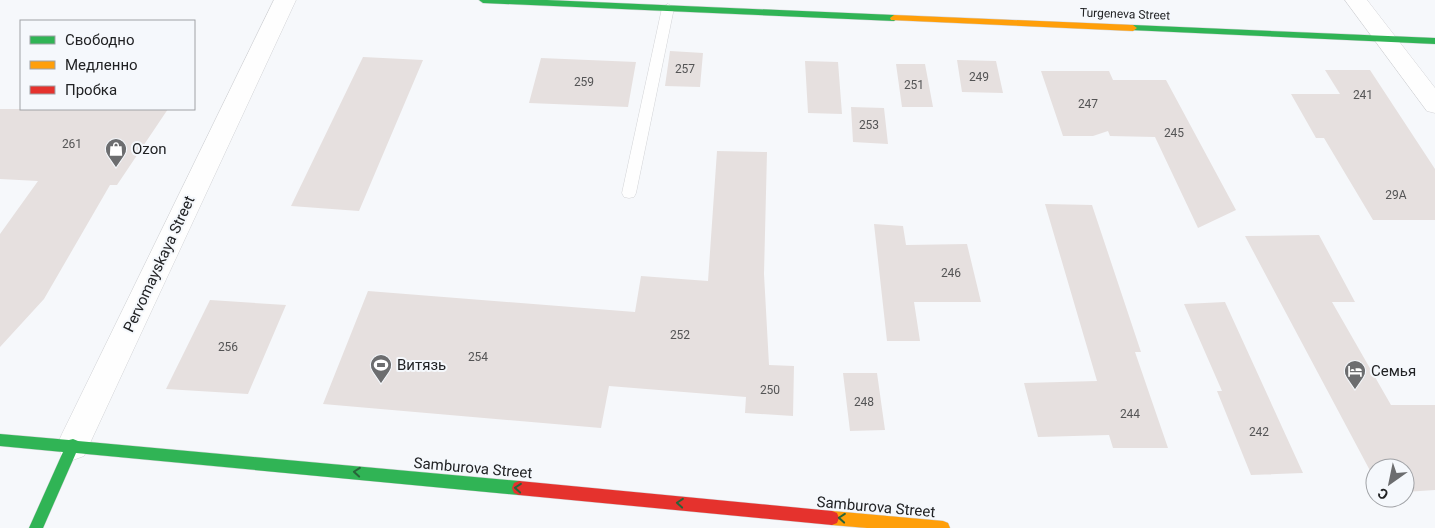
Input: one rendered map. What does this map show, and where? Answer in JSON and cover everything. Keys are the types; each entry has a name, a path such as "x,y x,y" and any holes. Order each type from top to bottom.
{"street":[{"name":"Pervomayskaya Street","path":"36,528 73,445 285,0"},
{"name":"Turgeneva Street","path":"484,0 1435,41"},
{"path":"1356,0 1435,105"},
{"name":"Samburova Street","path":"0,440 73,445 943,528"}],"lane":[{"path":"629,193 668,8"}],"building":[{"path":"670,51 703,53 700,87 665,86"},
{"path":"363,57 423,60 359,211 291,206"},
{"path":"541,58 636,62 628,107 529,103"},
{"path":"957,60 996,61 1003,93 962,92"},
{"path":"805,61 838,62 842,114 808,113"},
{"path":"896,64 925,64 933,107 902,107"},
{"path":"1325,70 1370,70 1435,169 1435,220 1373,220 1324,138 1316,138 1291,94 1340,94"},
{"path":"1041,71 1109,71 1113,80 1166,80 1236,210 1198,228 1155,137 1110,136 1108,131 1093,136 1063,136"},
{"path":"851,107 884,108 888,144 853,142"},
{"path":"0,109 167,110 117,185 110,185 44,299 0,347 0,234 38,181 0,179"},
{"path":"717,151 767,152 764,274 769,365 794,366 793,416 745,413 746,397 609,386 601,428 323,404 368,291 635,312 641,276 708,281"},
{"path":"1045,204 1092,205 1141,352 1135,352 1168,448 1113,448 1109,435 1038,437 1024,383 1097,381"},
{"path":"874,224 903,226 906,245 967,244 981,302 914,302 920,341 887,341"},
{"path":"1319,235 1355,302 1332,302 1391,405 1435,405 1435,490 1415,491 1415,458 1365,458 1365,461 1245,236"},
{"path":"210,300 286,305 248,394 166,389"},
{"path":"1225,302 1303,473 1251,475 1217,391 1222,391 1184,304"},
{"path":"843,373 877,373 885,430 850,431"}],"traffic: fast":[{"path":"483,0 894,18"},
{"path":"1133,28 1435,41"},
{"path":"0,440 519,488"},
{"path":"36,528 73,445"}],"traffic: slow":[{"path":"894,18 1133,28"},
{"path":"832,518 943,528"}],"traffic: jam":[{"path":"519,488 832,518"}],"place":[{"name":"Ozon","path":"116,168"},
{"name":"Витязь","path":"381,384"},
{"name":"Семья","path":"1355,390"}]}
